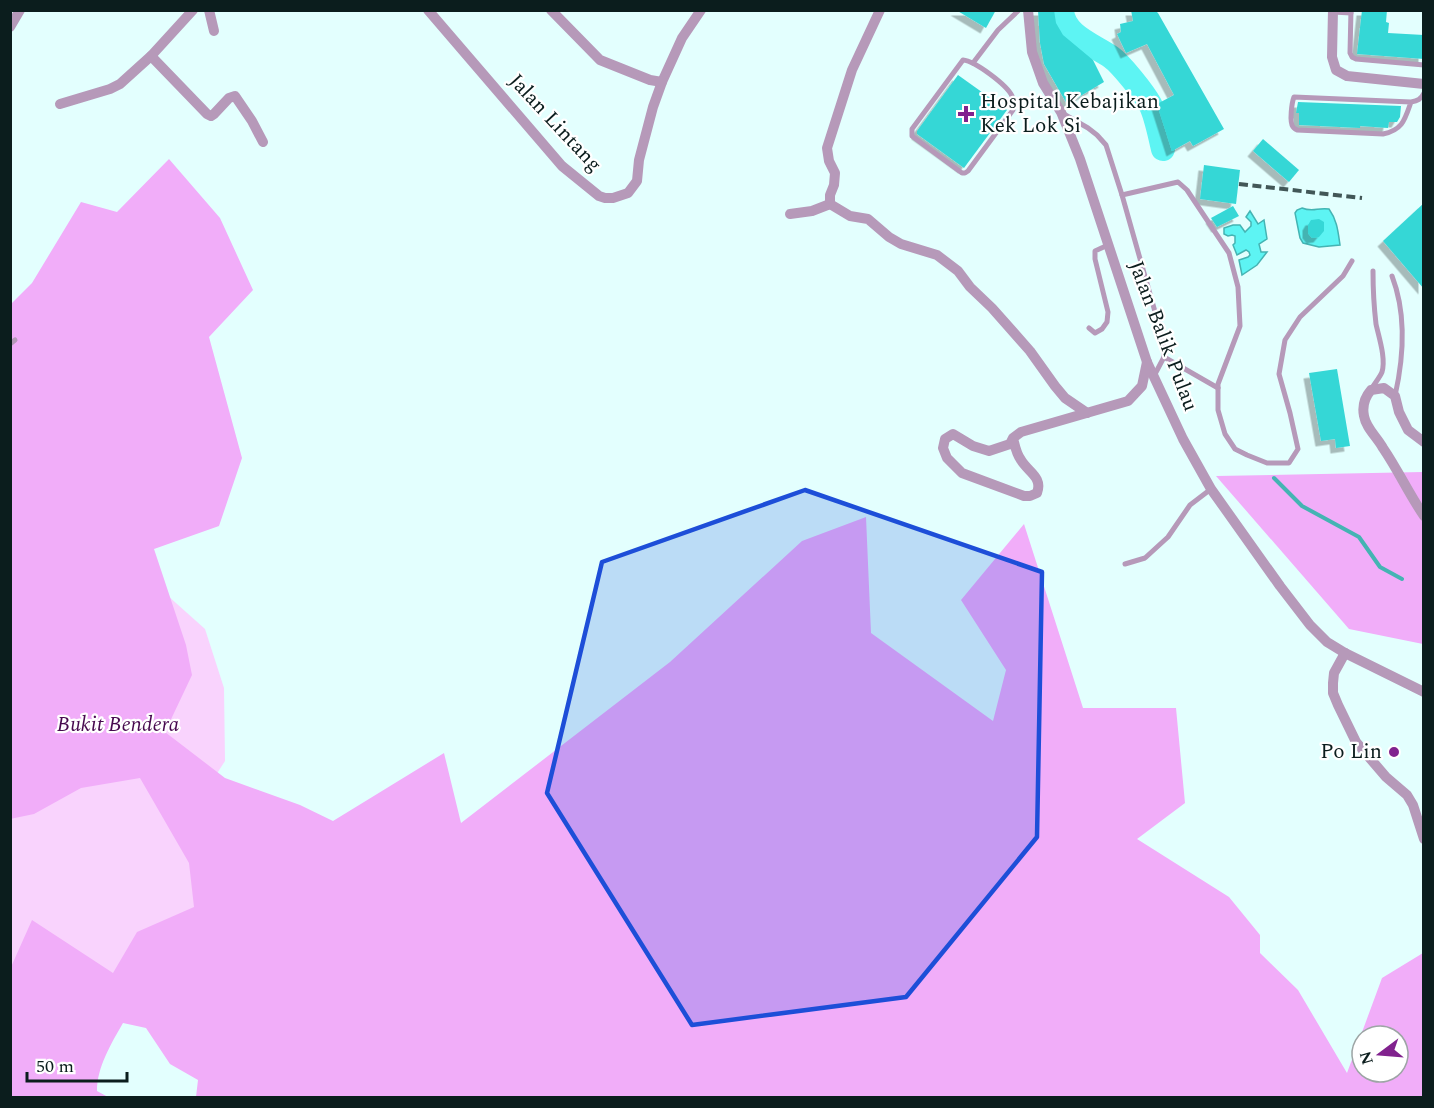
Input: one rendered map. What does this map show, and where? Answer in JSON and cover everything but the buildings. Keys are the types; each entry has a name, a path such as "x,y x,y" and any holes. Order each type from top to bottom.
{"street":[{"path":"10,27 20,10"},
{"path":"60,104 120,84 151,56 193,10"},
{"path":"209,10 214,31"},
{"name":"Jalan Lintang","path":"428,10 562,166 599,196 605,198 628,193 637,181 639,160 662,82 682,38 701,10"},
{"path":"551,10 600,60 650,80 662,82"},
{"path":"830,204 835,173 826,148 852,70 880,10"},
{"name":"Jalan Balik Pulau","path":"1029,10 1032,52 1036,66 1043,83 1061,112 1080,159 1147,362 1183,439 1211,489 1280,586 1310,625 1327,642 1424,692"},
{"path":"1333,11 1332,57 1336,70 1347,76 1424,84"},
{"path":"151,56 211,116 229,98 235,96 263,142"},
{"path":"790,214 812,211 830,204"},
{"path":"830,204 850,216 868,219 901,244 937,255 958,271 1030,351 1065,398 1088,413"},
{"path":"1013,438 1022,463 1039,483 1037,493 1030,496 1024,496 962,473 947,458 943,448 945,439 953,434 973,446 989,451 1010,444 1013,438 1021,432 1128,401 1142,386 1147,362"},
{"path":"1424,442 1408,430 1399,412 1395,396 1384,388 1371,390 1364,404 1364,415 1368,426 1424,516"},
{"path":"1345,653 1334,673 1334,693 1338,705 1356,742 1386,777 1407,795 1413,805 1424,839"}],"lane":[{"path":"973,63 998,30 1019,10"},
{"path":"1333,11 1351,12 1350,53 1352,57 1424,65"},
{"path":"963,60 973,63 1008,89 1014,104 1012,110 965,174 911,134 912,129 960,62 963,60"},
{"path":"1411,102 1402,125 1383,134 1297,130 1291,123 1292,100 1298,96 1411,102 1417,101 1424,93"},
{"path":"1061,112 1088,128 1106,145 1163,340 1164,357 1154,376"},
{"path":"1122,195 1178,182 1187,189 1230,254 1238,287 1240,326 1218,384 1218,410 1224,434 1235,449 1267,463 1289,463 1298,449 1279,374 1285,340 1300,317 1344,276 1352,261"},
{"path":"1089,328 1095,333 1107,322 1108,312 1095,251 1108,245"},
{"path":"1371,390 1382,372 1381,342 1376,325 1373,271"},
{"path":"1392,276 1397,291 1403,335 1402,362 1395,396"},
{"path":"1164,357 1218,388"},
{"path":"1125,564 1145,558 1168,537 1190,505 1211,489"}],"highlighted area":[{"path":"805,490 1042,572 1037,837 906,997 692,1025 547,793 602,562"}],"green space":[{"path":"169,159 220,218 253,290 209,337 242,458 219,526 154,549 186,645 192,675 165,732 225,778 300,805 333,821 444,753 461,823 670,662 802,541 866,517 871,633 993,721 1006,670 961,600 1024,524 1083,708 1176,708 1185,803 1137,839 1229,897 1260,935 1260,953 1298,990 1347,1073 1350,1065 1350,1084 1410,1084 1410,1024 1365,1024 1382,978 1423,953 1423,1097 196,1097 198,1080 170,1064 146,1028 123,1023 99,1073 97,1091 108,1097 11,1098 11,967 32,920 113,973 137,932 194,907 189,863 140,778 81,788 34,814 10,819 11,304 32,283 81,202 117,212"},
{"name":"Bukit Bendera","path":"10,361 158,587 205,629 224,688 225,761 201,798 215,829 184,958 11,1097"},
{"path":"1423,472 1423,644 1349,629 1216,476"}],"water":[{"path":"1302,208 1329,209 1338,230 1340,245 1319,247 1303,243 1295,213"},
{"path":"1250,211 1258,224 1264,220 1267,239 1259,244 1261,252 1267,252 1257,265 1242,275 1239,260 1248,257 1249,252 1246,250 1237,255 1233,245 1235,236 1224,234 1224,228 1240,225 1245,232 1251,226 1251,222 1246,217"}],"waterway":[{"path":"1062,10 1064,19 1073,33 1115,61 1143,93 1154,114 1163,149"},
{"path":"1274,478 1302,506 1359,537 1380,567 1402,579"}],"railway":[{"path":"1239,184 1362,198"}],"place":[{"name":"Hospital Kebajikan Kek Lok Si","path":"966,114"},
{"name":"Po Lin","path":"1394,752"}]}
